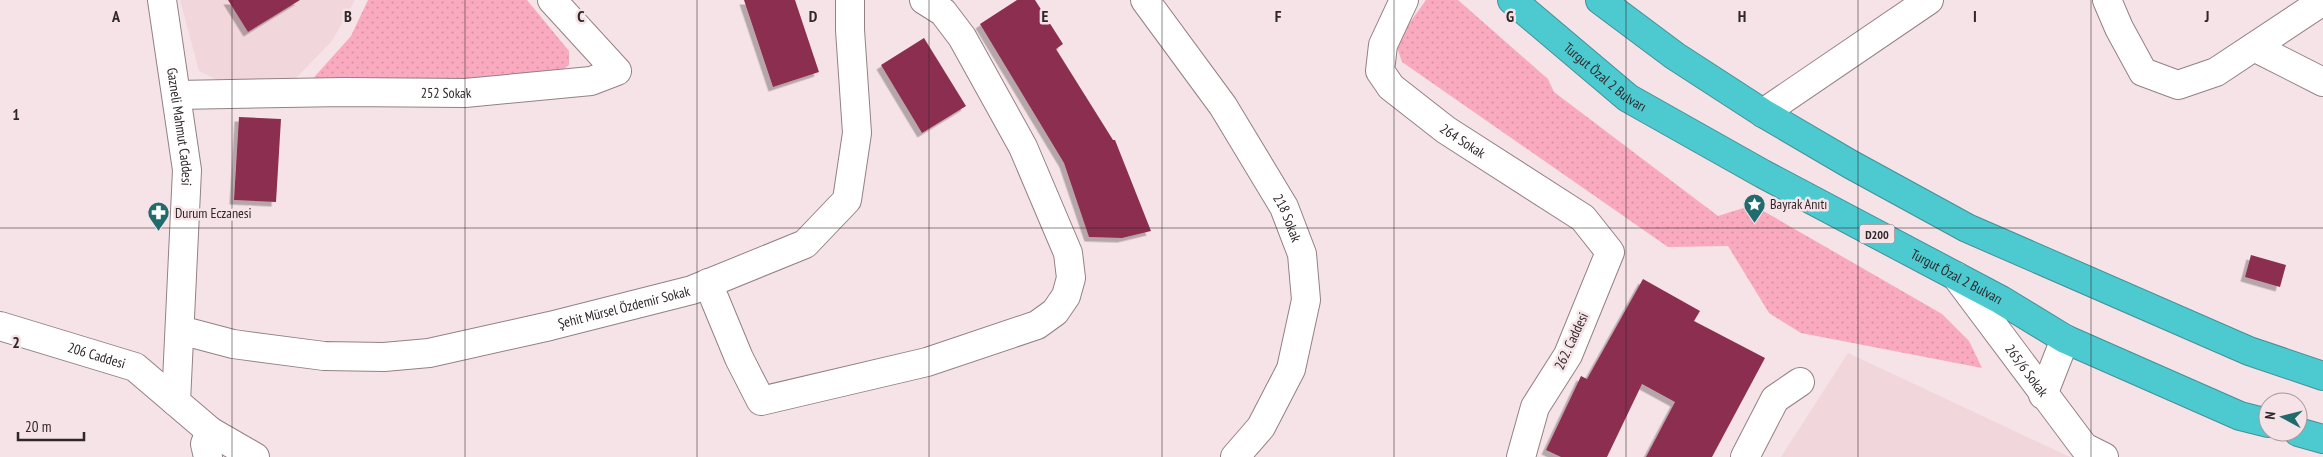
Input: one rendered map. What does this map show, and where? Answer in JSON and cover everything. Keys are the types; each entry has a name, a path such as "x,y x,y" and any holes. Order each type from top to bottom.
{"highway":[{"name":"Turgut Özal 2 Bulvarı","path":"1512,0 1628,98 1763,174 1956,276 2065,339 2240,416 2258,421"},
{"path":"1600,0 1675,56 1763,113 1850,164 1967,228 2249,352 2323,376"},
{"path":"2308,434 2323,438"}],"street":[{"name":"Gazneli Mahmut Caddesi","path":"162,0 187,170 176,402"},
{"name":"252 Sokak","path":"177,94 465,93 591,81 617,71 552,0"},
{"name":"Şehit Mürsel Özdemir Sokak","path":"180,330 233,344 316,355 384,357 429,353 550,326 692,290 805,244 847,200 857,133 850,30 850,0"},
{"path":"708,284 739,358 761,401 927,362 1037,325 1055,312 1066,296 1071,278 1068,253 1024,147 962,37 943,12 924,0"},
{"name":"218 Sokak","path":"1145,0 1223,106 1284,207 1302,254 1306,300 1290,369 1261,427 1236,457"},
{"name":"264 Sokak","path":"1404,0 1383,45 1380,71 1390,87 1446,130 1583,218 1610,252"},
{"path":"1763,113 1929,0"},
{"path":"2107,0 2119,28 2143,72 2178,86 2216,72 2323,1"},
{"path":"2254,47 2323,82"},
{"name":"262. Caddesi","path":"1521,457 1535,407 1568,355 1610,252"},
{"name":"265/6 Sokak","path":"1956,276 2043,395 2084,447 2104,457"},
{"name":"206 Caddesi","path":"0,326 134,367 176,402 209,444 255,457"},
{"path":"2043,395 2065,339"},
{"path":"1745,457 1775,399 1800,382"}],"shaded area":[{"path":"180,0 355,0 332,41 294,80 220,81 199,71"},
{"path":"368,0 527,0 569,51 569,65 559,73 514,79 309,83 351,36"},
{"path":"1426,0 1458,0 1548,79 1554,92 1718,216 1753,205 1942,314 1969,341 1982,368 1801,333 1769,313 1728,246 1668,247 1402,62 1397,47 1406,28"},
{"path":"1848,353 2070,457 1781,457"}],"building":[{"path":"228,0 300,0 248,32"},
{"path":"744,0 795,0 819,72 773,87"},
{"path":"1017,0 1035,0 1063,44 1056,49 1113,140 1115,140 1151,231 1122,238 1089,237 1064,163 980,24"},
{"path":"924,38 966,106 922,133 881,65"},
{"path":"239,117 281,119 276,202 234,200"},
{"path":"2251,255 2286,265 2280,287 2245,277"},
{"path":"1643,279 1700,311 1694,321 1765,358 1712,457 1646,457 1675,402 1642,384 1607,457 1561,457 1546,450 1581,376 1587,379"}],"place":[{"name":"Bayrak Anıtı","path":"1754,223"},
{"name":"Durum Eczanesi","path":"159,232"}]}
